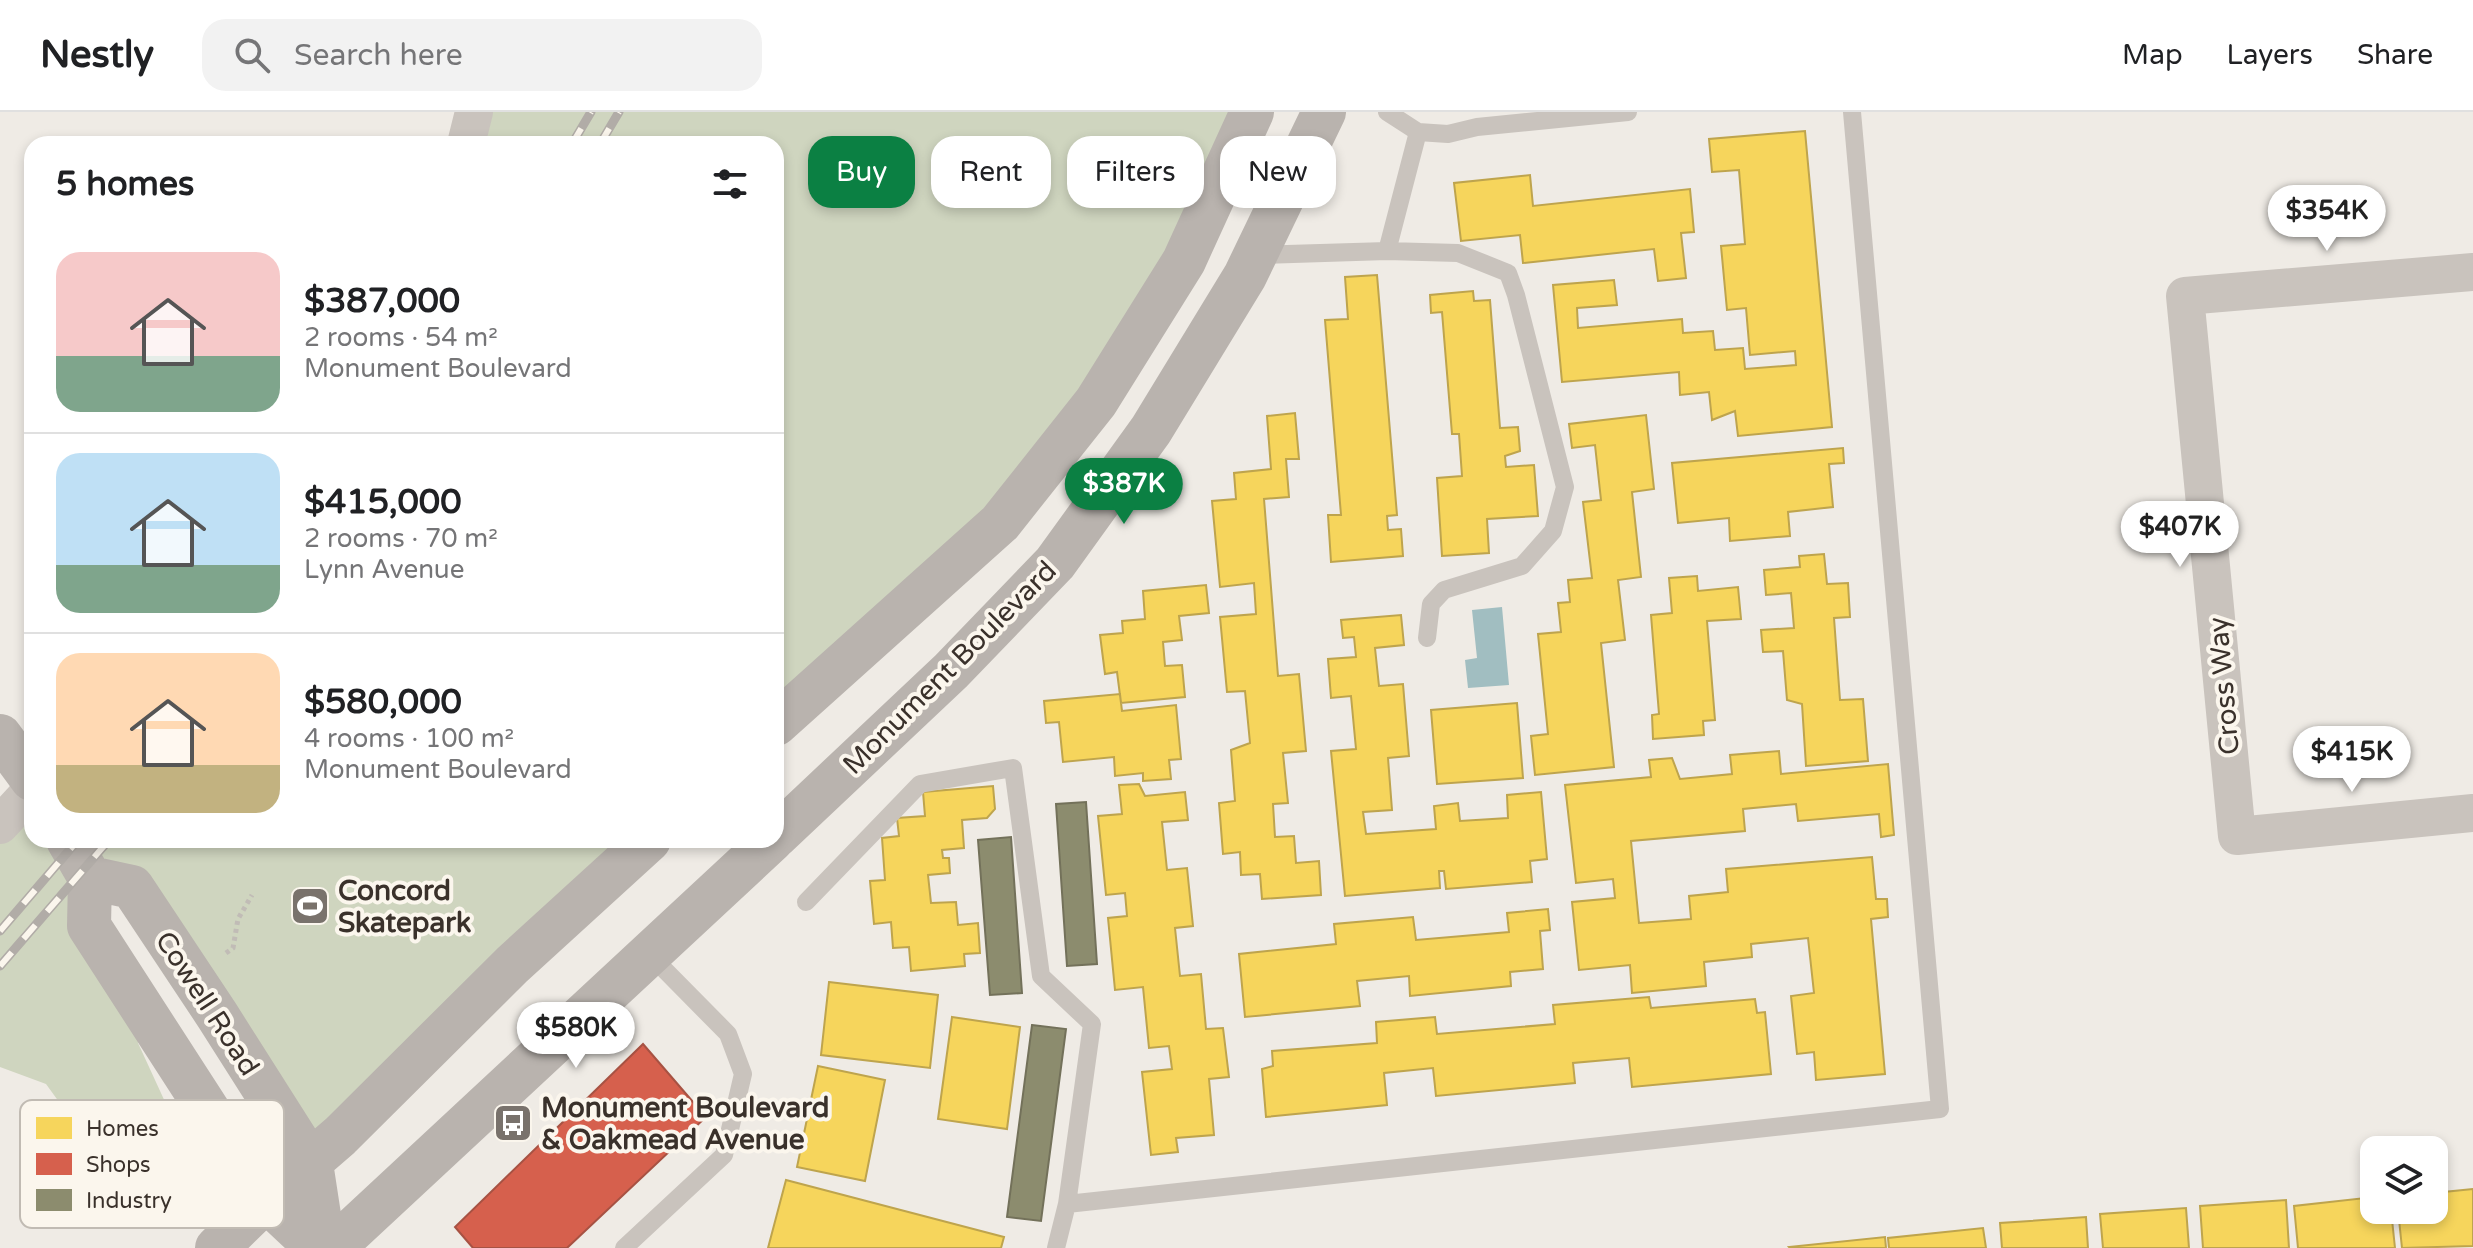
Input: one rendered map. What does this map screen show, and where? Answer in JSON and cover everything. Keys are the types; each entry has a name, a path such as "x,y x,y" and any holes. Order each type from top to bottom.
{"main road":[{"path":"784,717 1000,523 1096,402 1184,261 1252,112"},
{"name":"Monument Boulevard","path":"784,829 951,671 1055,563 1151,430 1255,255 1324,112"},
{"path":"0,736 24,768"},
{"path":"73,848 90,878 89,926 201,1100"},
{"path":"284,1185 311,1163 512,965 640,848"},
{"name":"Monument Boulevard","path":"333,1248 763,848"},
{"name":"Cowell Road","path":"90,878 132,887 271,1100"},
{"name":"Cowell Road","path":"284,1121 311,1163 324,1248"},
{"path":"284,1217 317,1248"},
{"path":"217,1248 237,1228"}],"street":[{"path":"468,136 474,112"},
{"name":"Cross Way","path":"2473,272 2185,296 2237,836 2473,813"},
{"path":"0,825 24,799"}],"lane":[{"path":"1387,112 1418,132 1448,134 1477,127 1628,112"},
{"path":"1067,1204 1940,1109 1852,112"},
{"path":"1387,251 1418,132"},
{"path":"1255,255 1387,251 1458,253 1508,273 1565,487 1553,531 1522,566 1444,590 1431,604 1427,638"},
{"path":"806,902 920,784 1013,768 1041,976 1092,1024 1067,1204 1056,1248"},
{"path":"624,1248 724,1155 743,1074 728,1034 650,955"}],"path":[{"path":"188,971 229,953 233,948 238,919 252,895"}],"green space":[{"path":"474,112 1252,112 1239,136 1220,136 1220,171 1204,201 1204,136 1067,136 1067,208 1200,208 1096,402 784,717 784,136 468,136"},
{"path":"24,799 24,848 644,848 311,1163 284,1121 284,1100 270,1100 132,887 90,878 137,1003 138,1043 164,1100 58,1100 46,1084 0,1067 0,825"}],"water":[{"path":"1502,607 1509,685 1468,688 1465,660 1477,658 1472,610"}],"building: Homes":[{"path":"1805,131 1832,427 1738,436 1735,411 1712,420 1709,392 1680,395 1679,372 1562,382 1553,285 1614,280 1617,305 1577,308 1578,328 1682,319 1683,333 1713,331 1715,350 1743,348 1745,369 1796,365 1795,351 1750,355 1746,308 1727,310 1721,246 1745,244 1739,170 1712,172 1709,139"},
{"path":"1530,175 1533,206 1690,189 1694,232 1681,233 1686,278 1658,281 1654,249 1523,263 1520,235 1461,241 1454,183"},
{"path":"1377,275 1397,515 1387,516 1388,530 1401,529 1403,556 1331,562 1328,515 1341,515 1325,320 1348,319 1345,277"},
{"path":"1473,291 1474,301 1490,300 1500,428 1518,427 1520,451 1505,456 1506,467 1534,465 1538,516 1487,519 1489,553 1442,556 1437,478 1462,476 1459,434 1452,434 1442,312 1431,313 1430,295"},
{"path":"1295,413 1299,459 1286,459 1289,497 1264,499 1278,676 1299,674 1306,751 1283,753 1288,803 1273,804 1275,837 1294,836 1296,863 1319,861 1321,895 1262,899 1260,874 1241,875 1240,852 1223,854 1219,803 1235,801 1231,750 1250,743 1245,691 1227,692 1220,617 1256,614 1254,583 1220,587 1212,501 1236,499 1234,473 1271,469 1267,416"},
{"path":"1646,415 1654,489 1632,492 1641,577 1618,580 1625,640 1601,643 1614,767 1535,775 1531,736 1548,734 1538,634 1561,632 1558,603 1570,602 1568,580 1592,578 1583,502 1601,500 1595,445 1572,448 1569,424"},
{"path":"1843,448 1844,463 1829,464 1833,507 1788,512 1790,536 1730,541 1729,518 1678,523 1672,463"},
{"path":"1824,554 1827,584 1848,583 1850,617 1834,618 1840,700 1863,699 1868,761 1806,766 1802,704 1787,700 1783,651 1763,652 1761,630 1794,628 1791,593 1766,595 1764,570 1800,567 1799,556"},
{"path":"1697,576 1698,591 1738,587 1741,619 1707,621 1715,720 1703,721 1704,735 1653,739 1652,715 1659,714 1651,615 1672,613 1669,578"},
{"path":"1206,585 1209,613 1179,616 1182,640 1163,642 1165,666 1182,665 1185,697 1121,703 1117,672 1105,674 1100,635 1123,633 1122,621 1145,619 1143,591"},
{"path":"1401,615 1404,645 1375,648 1379,686 1403,684 1409,756 1388,758 1392,810 1363,812 1366,834 1436,829 1434,806 1458,803 1460,821 1508,818 1507,795 1541,792 1547,859 1530,861 1532,882 1446,889 1444,871 1439,871 1440,888 1345,896 1331,751 1356,749 1351,696 1331,698 1328,659 1356,657 1354,637 1343,638 1341,620"},
{"path":"1120,694 1122,711 1176,705 1181,759 1169,760 1171,779 1143,781 1143,773 1115,776 1114,757 1063,762 1059,722 1046,723 1044,701"},
{"path":"1517,703 1523,778 1437,784 1431,710"},
{"path":"1779,751 1781,774 1888,764 1894,835 1881,837 1879,814 1798,821 1796,804 1743,809 1745,831 1631,841 1639,923 1691,919 1689,896 1728,892 1726,869 1872,857 1876,899 1887,899 1888,917 1871,919 1885,1074 1816,1080 1814,1052 1797,1054 1791,996 1814,993 1808,938 1751,944 1752,957 1704,962 1706,986 1632,993 1630,965 1579,970 1572,902 1615,898 1613,879 1576,883 1565,785 1651,777 1649,760 1672,758 1680,779 1732,774 1730,755"},
{"path":"1139,784 1145,796 1185,792 1188,820 1162,822 1167,870 1187,868 1193,926 1175,928 1180,976 1201,974 1206,1029 1223,1028 1229,1077 1209,1079 1214,1135 1176,1138 1178,1152 1151,1155 1142,1072 1172,1069 1169,1046 1149,1048 1143,987 1115,990 1108,918 1127,916 1125,893 1106,895 1098,816 1122,814 1119,785"},
{"path":"993,786 995,809 987,818 962,820 964,848 942,850 943,858 949,858 950,873 928,875 931,903 956,902 958,925 978,923 980,953 964,954 965,966 911,971 909,947 893,948 891,922 874,924 870,881 885,880 882,838 899,836 897,818 925,816 923,792"},
{"path":"1548,909 1550,930 1540,931 1543,969 1510,972 1511,986 1410,996 1409,976 1357,981 1360,1006 1245,1017 1239,954 1336,944 1334,924 1413,917 1416,940 1509,932 1507,913"},
{"path":"829,982 938,995 930,1068 821,1055"},
{"path":"1649,997 1651,1008 1755,999 1757,1013 1765,1012 1771,1074 1632,1087 1629,1058 1573,1063 1575,1083 1436,1096 1433,1068 1384,1073 1387,1105 1266,1117 1262,1069 1273,1066 1272,1051 1377,1043 1376,1022 1435,1017 1437,1034 1555,1024 1553,1005"},
{"path":"952,1017 1020,1027 1007,1129 938,1119"},
{"path":"818,1066 885,1080 865,1181 797,1167"},
{"path":"786,1180 1004,1237 1001,1248 768,1248"},
{"path":"2473,1189 2473,1246 2402,1248 2399,1224 2448,1224 2448,1192"},
{"path":"2360,1199 2360,1224 2392,1224 2395,1248 2298,1248 2294,1206"},
{"path":"2286,1200 2289,1248 2203,1248 2200,1206"},
{"path":"2186,1208 2189,1248 2103,1248 2100,1214"},
{"path":"2086,1217 2088,1248 2002,1248 2000,1223"},
{"path":"1983,1228 1986,1248 1889,1248 1888,1238"},
{"path":"1885,1237 1886,1248 1789,1247"}],"building: Shops":[{"path":"643,1044 706,1117 567,1248 473,1248 455,1227"}],"building: Industry":[{"path":"1086,802 1097,964 1067,966 1056,804"},
{"path":"1011,837 1022,993 990,995 978,840"},
{"path":"1032,1025 1066,1029 1041,1221 1007,1217"}],"railway":[{"path":"577,136 591,112"},
{"path":"605,136 619,112"},
{"path":"0,931 71,848"},
{"path":"0,966 102,848"}],"place":[{"name":"Concord Skatepark","path":"310,906"},
{"name":"Monument Boulevard & Oakmead Avenue","path":"513,1123"}]}
